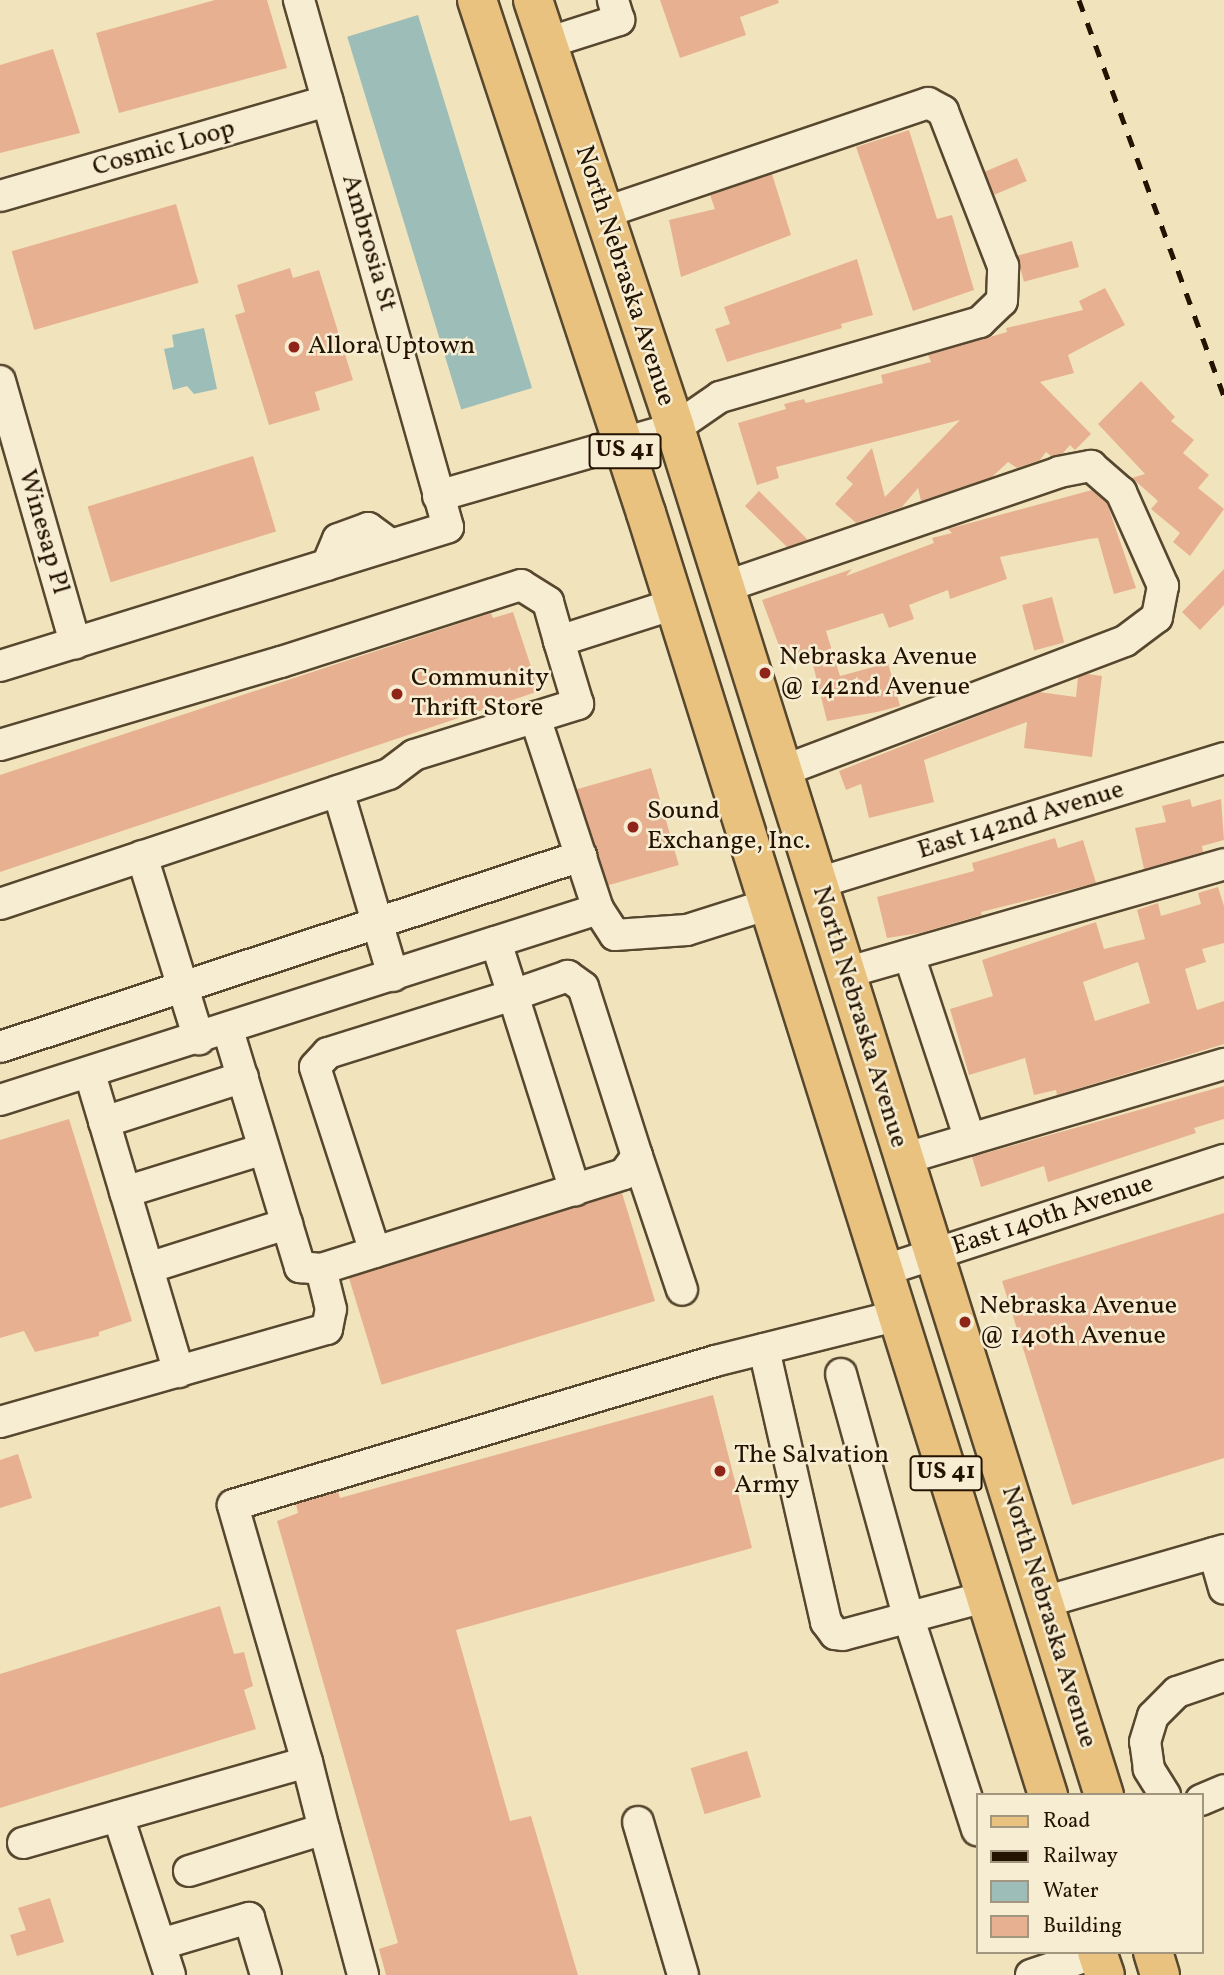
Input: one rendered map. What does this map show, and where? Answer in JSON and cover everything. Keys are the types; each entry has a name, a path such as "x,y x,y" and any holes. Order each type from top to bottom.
{"main road":[{"name":"North Nebraska Avenue","path":"477,0 674,604 1047,1793"},
{"name":"North Nebraska Avenue","path":"533,0 675,428 1103,1793"},
{"path":"780,940 788,911 818,883"},
{"path":"896,1316 948,1301"},
{"path":"1099,1954 1105,1975"},
{"path":"1154,1954 1160,1975"}],"street":[{"name":"Ambrosia St","path":"75,643 327,565 338,538 368,528 391,545 448,527 299,0"},
{"path":"547,43 619,20 613,0"},
{"name":"Cosmic Loop","path":"0,196 328,101"},
{"path":"438,496 675,428 720,397 980,321 1002,300 1003,266 943,111 928,103 603,213"},
{"name":"Winesap Pl","path":"0,381 75,643"},
{"path":"724,587 1059,472 1091,466 1121,492 1163,586 1157,617 1125,641 782,771"},
{"path":"0,745 281,663 521,585 548,602 578,704 414,755 388,775 0,904"},
{"path":"559,640 674,604"},
{"path":"0,666 75,643"},
{"path":"535,717 598,909 615,935 687,930 769,904"},
{"name":"East 142nd Avenue","path":"818,883 1224,758"},
{"path":"338,791 393,976"},
{"path":"142,856 199,1039"},
{"path":"0,1047 581,856"},
{"path":"845,973 1224,864"},
{"path":"0,1100 228,1030 598,909"},
{"path":"496,942 575,1189"},
{"path":"909,955 971,1139"},
{"path":"375,1252 315,1067 328,1053 568,976 583,987 682,1290"},
{"path":"228,1030 300,1267 321,1269 624,1174 637,1156"},
{"path":"903,1159 1224,1064"},
{"path":"90,1074 179,1372"},
{"path":"104,1122 243,1077"},
{"path":"125,1192 264,1149"},
{"name":"East 140th Avenue","path":"882,1270 1224,1160"},
{"path":"148,1268 287,1224"},
{"path":"0,1422 327,1329 331,1309 321,1269"},
{"path":"363,1975 307,1762 233,1505 764,1349 896,1316"},
{"path":"764,1349 826,1622 835,1634 844,1635 985,1597"},
{"path":"841,1374 908,1619 976,1827"},
{"path":"1044,1602 1219,1551 1224,1588"},
{"path":"1164,1793 1149,1769 1145,1742 1153,1716 1177,1692 1224,1676"},
{"path":"23,1843 307,1762"},
{"path":"1203,1799 1224,1790"},
{"path":"118,1816 146,1894 170,1975"},
{"path":"638,1822 683,1975"},
{"path":"190,1871 324,1829"},
{"path":"161,1944 248,1918 266,1975"},
{"path":"1031,1975 1092,1954"}],"water":[{"path":"418,15 532,388 461,410 347,37"},
{"path":"204,328 217,389 194,394 187,386 173,390 164,349 174,347 172,335"}],"building":[{"path":"215,0 267,0 287,68 119,113 96,33"},
{"path":"660,0 778,0 779,3 740,17 746,35 680,58"},
{"path":"53,49 80,133 0,153 0,65"},
{"path":"909,130 937,219 952,215 974,290 913,311 856,147"},
{"path":"1017,158 1027,181 995,195 985,172"},
{"path":"772,174 791,235 681,277 669,220 715,209 710,195"},
{"path":"176,204 199,283 34,330 12,251"},
{"path":"1072,241 1079,267 1024,282 1017,256"},
{"path":"857,259 873,315 841,324 842,328 727,362 715,329 730,324 724,307"},
{"name":"Allora Uptown","path":"290,268 293,278 319,270 353,380 315,392 320,410 269,425 235,315 245,312 237,285"},
{"path":"1105,288 1125,325 1068,355 1074,373 1040,382 1091,434 1075,450 1070,445 1062,454 1051,456 1046,452 1040,460 1017,468 1008,462 992,477 921,501 918,488 902,507 856,523 835,504 853,484 846,478 872,448 885,497 960,420 776,467 779,478 757,485 738,423 786,409 784,404 804,399 806,403 883,383 881,375 931,362 928,355 1007,332 1006,328 1083,310 1079,301"},
{"path":"1141,381 1175,417 1171,421 1194,440 1183,453 1209,475 1198,488 1224,509 1190,556 1173,542 1180,533 1151,509 1158,501 1132,478 1145,474 1098,424"},
{"path":"253,456 276,532 111,582 88,507"},
{"path":"1092,490 1107,503 1136,588 1114,594 1098,538 1089,539 1000,557 1007,579 950,599 948,590 909,605 914,619 889,628 883,613 826,631 840,676 888,663 900,706 877,712 827,721 810,653 785,662 762,600 852,569 846,576 934,543 932,538 952,533 948,529"},
{"path":"759,491 808,540 787,547 745,506"},
{"path":"1224,569 1224,605 1200,630 1182,612"},
{"path":"1052,597 1064,642 1034,650 1022,605"},
{"path":"513,612 539,691 0,872 0,775 491,613 493,618"},
{"path":"1088,674 1102,676 1092,757 1024,748 1027,722 924,760 934,802 869,818 861,784 846,790 839,771 1039,692 1076,697 1078,677"},
{"path":"651,768 679,865 605,886 577,789"},
{"path":"1190,799 1192,807 1221,799 1224,840 1202,846 1203,852 1144,869 1135,828 1166,822 1162,806"},
{"path":"1055,838 1058,848 1083,840 1096,883 981,912 982,915 920,933 887,938 877,897 974,871 972,863"},
{"path":"1218,887 1224,906 1224,943 1202,949 1206,962 1185,969 1197,1010 1224,1001 1224,1044 1057,1095 1056,1090 1034,1095 1025,1058 969,1075 950,1009 993,996 982,960 1096,922 1104,949 1145,939 1137,910 1158,903 1161,916 1201,904 1198,893","holes":["1138,962 1150,1003 1095,1021 1083,982"]},
{"path":"1224,1086 1224,1119 1194,1128 1196,1133 1048,1182 1044,1166 981,1187 972,1157"},
{"path":"69,1119 132,1321 99,1332 99,1336 35,1352 24,1331 0,1338 0,1140"},
{"path":"622,1193 655,1301 382,1385 348,1277"},
{"path":"1224,1213 1224,1458 1072,1505 1002,1281"},
{"path":"713,1395 752,1548 456,1630 510,1821 531,1816 578,1975 386,1975 379,1949 398,1943 277,1521 298,1513 296,1504 338,1492 340,1498"},
{"path":"18,1454 32,1498 0,1508 0,1460"},
{"path":"220,1606 234,1654 244,1652 253,1686 244,1690 256,1729 0,1808 0,1674"},
{"path":"747,1751 761,1797 705,1814 691,1768"},
{"path":"50,1898 64,1942 17,1956 10,1935 26,1930 18,1908"}],"railway":[{"path":"1079,0 1224,396"}],"place":[{"name":"Allora Uptown","path":"294,347"},
{"name":"Nebraska Avenue @ 142nd Avenue","path":"765,673"},
{"name":"Community Thrift Store","path":"397,694"},
{"name":"Sound Exchange, Inc.","path":"633,827"},
{"name":"Nebraska Avenue @ 140th Avenue","path":"965,1322"},
{"name":"The Salvation Army","path":"720,1471"}]}
